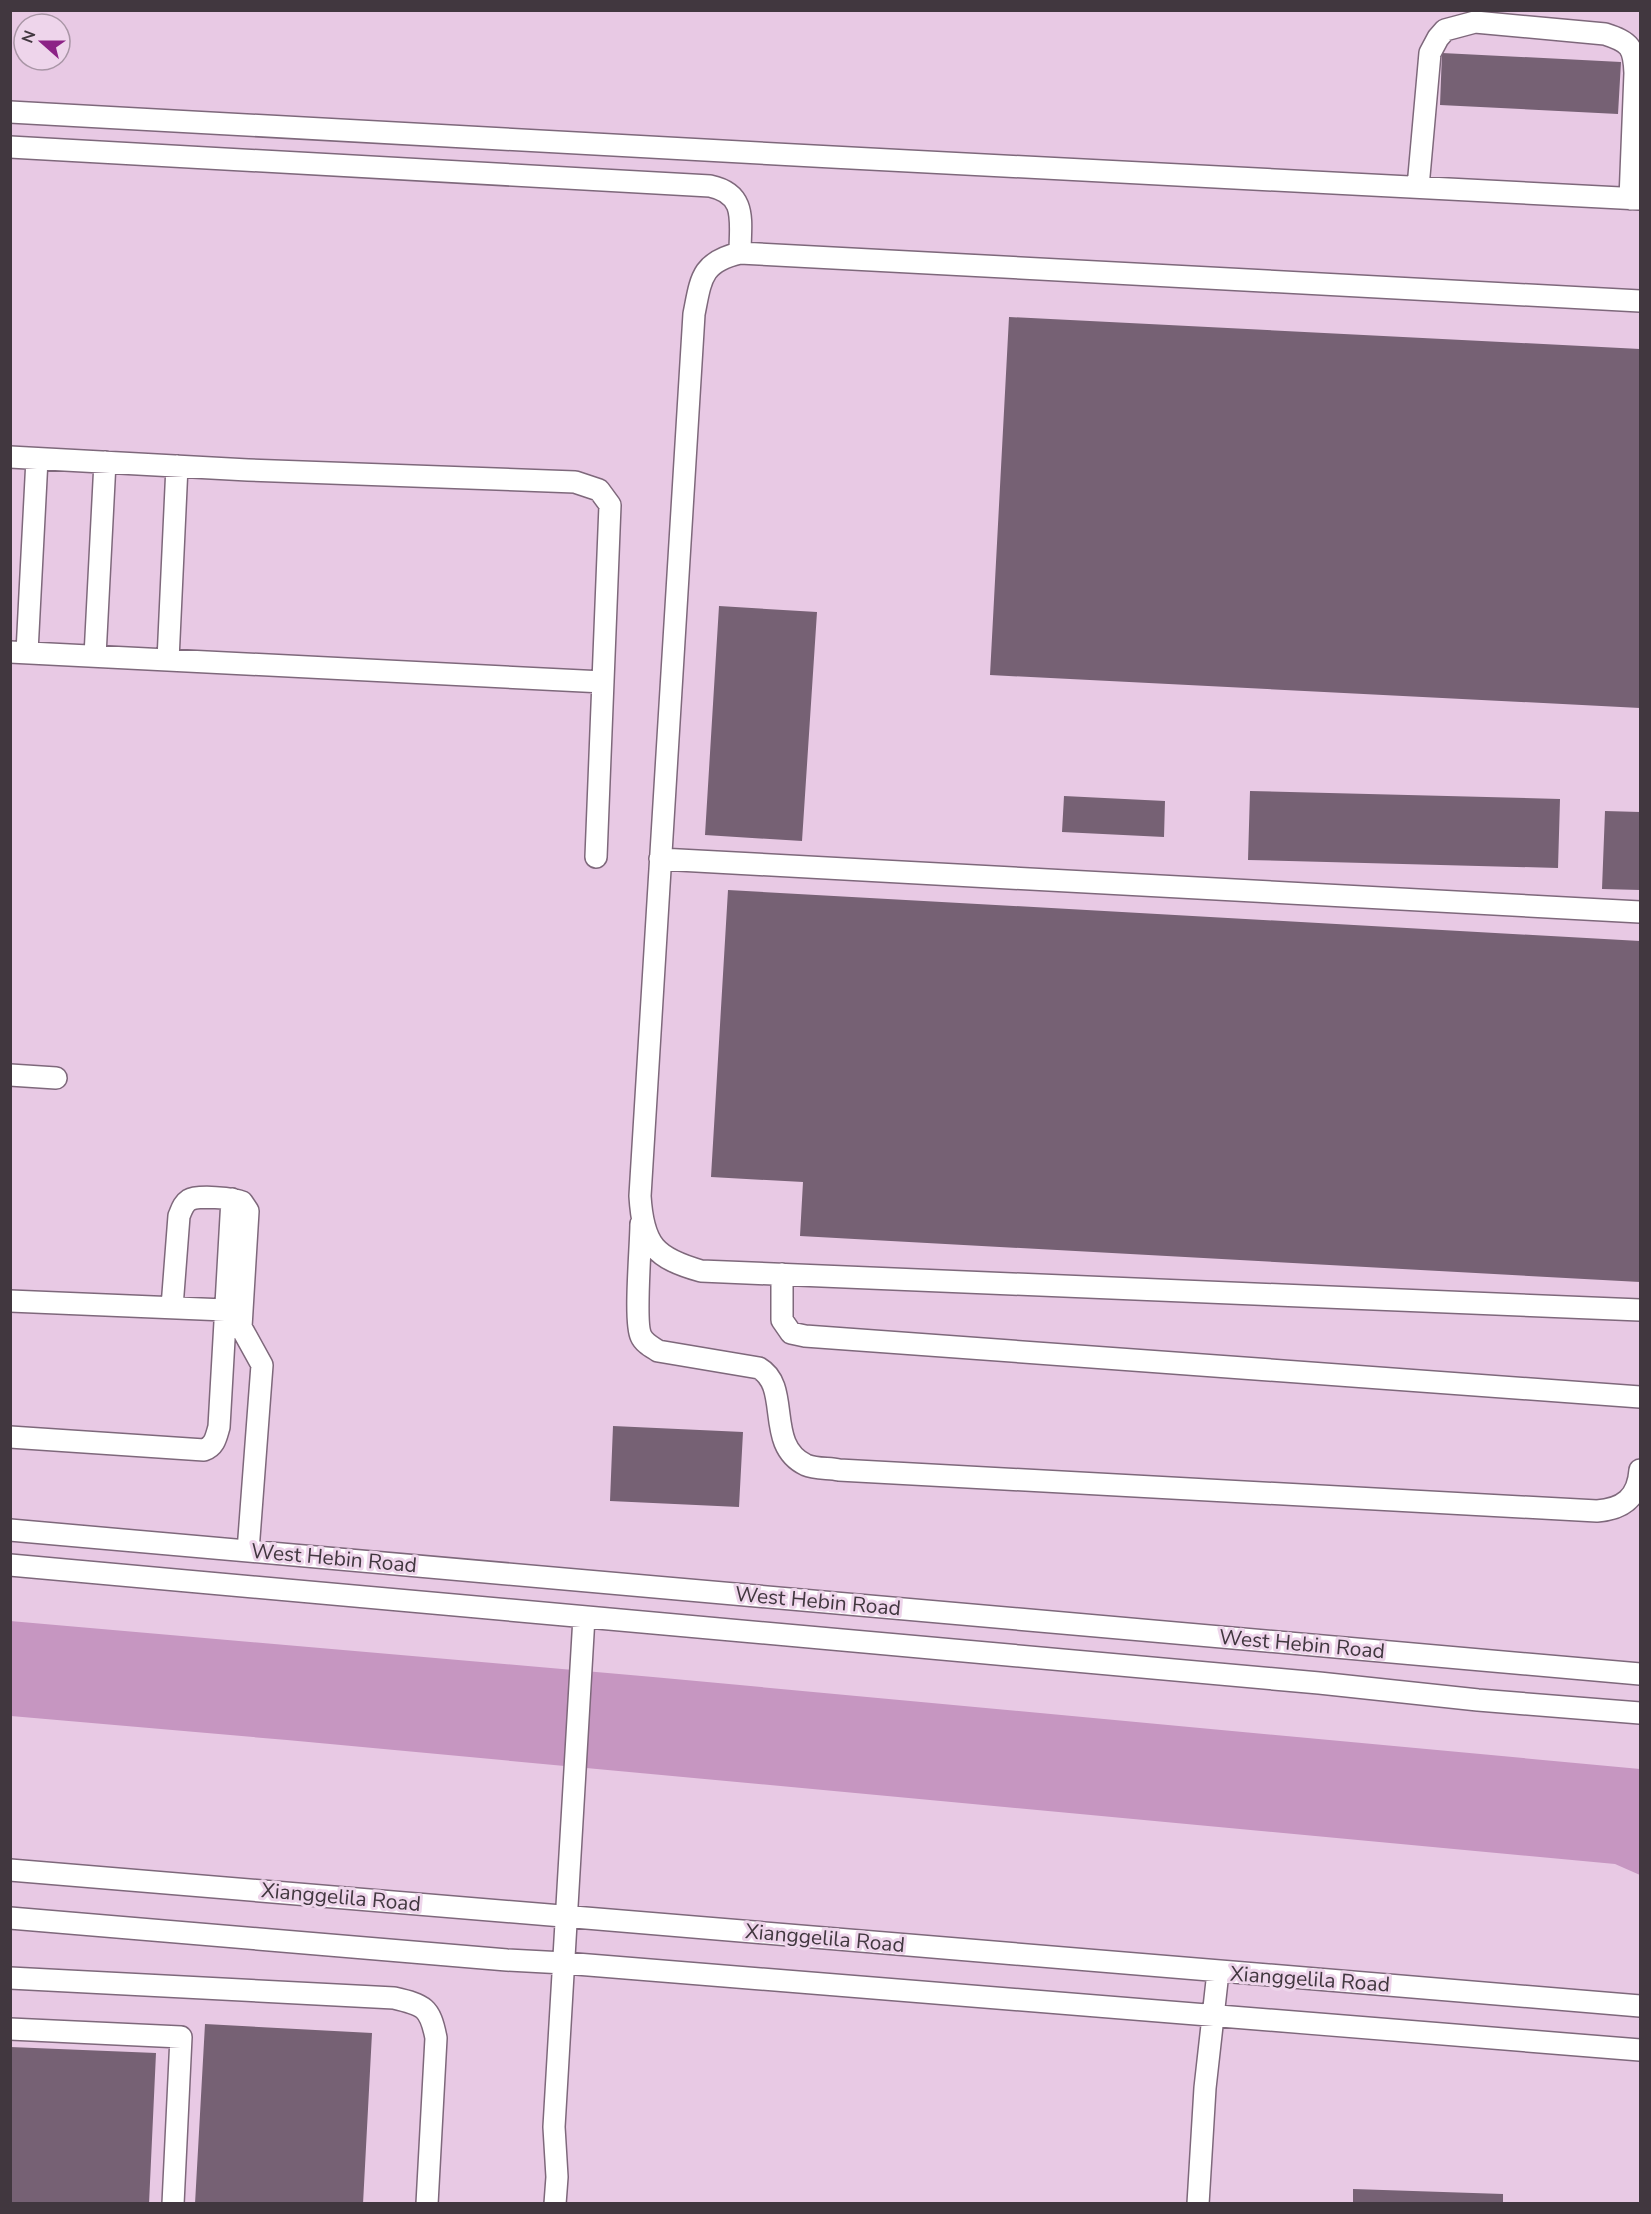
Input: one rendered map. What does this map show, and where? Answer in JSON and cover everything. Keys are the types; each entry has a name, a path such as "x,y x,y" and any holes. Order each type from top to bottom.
{"street":[{"path":"10,112 1635,199 1635,56 1630,46 1621,39 1605,34 1502,17 1445,30 1430,53 1418,187"},
{"path":"10,147 710,186 722,188 737,200 740,217 740,253"},
{"path":"1641,301 740,253 713,262 705,273 694,314 640,1185 639,1314 641,1336 648,1345 658,1351 759,1368 767,1373 775,1392 784,1443 795,1457 808,1466 1597,1511 1613,1510 1623,1505 1634,1494 1641,1470"},
{"path":"10,457 575,482 599,490 610,505 596,857"},
{"path":"38,459 19,652 603,682"},
{"path":"95,656 105,462"},
{"path":"168,660 177,466"},
{"path":"660,859 1641,912"},
{"path":"10,1075 56,1078"},
{"path":"172,1307 179,1216 182,1208 194,1197 232,1199 242,1202 248,1212 242,1327 262,1365 248,1551"},
{"path":"10,1437 204,1450 210,1448 216,1440 219,1427 232,1199"},
{"path":"641,1223 660,1255 676,1264 701,1271 1641,1310"},
{"path":"782,1274 782,1320 791,1333 805,1336 1641,1397"},
{"path":"10,1301 225,1310"},
{"name":"West Hebin Road","path":"10,1530 1633,1673"},
{"path":"10,1565 1641,1713"},
{"path":"555,2204 557,2177 554,2127 584,1617"},
{"name":"Xianggelila Road","path":"10,1870 1641,2006"},
{"name":"Xianggelila Road","path":"10,1918 1641,2050"},
{"path":"1198,2204 1205,2088 1218,1972"},
{"path":"10,1978 394,1998 418,2004 432,2017 436,2038 427,2204"},
{"path":"10,2029 182,2037 173,2204"}],"shaded area":[{"path":"10,11 1640,11 1640,2203 11,2203 11,145 654,181 654,171 11,137"},
{"path":"10,1621 653,1677 1640,1769 1640,1875 1615,1864 11,1716"}],"building":[{"path":"1442,53 1621,62 1618,114 1440,105"},
{"path":"1009,317 1640,349 1640,708 990,675"},
{"path":"719,606 817,612 802,841 705,835"},
{"path":"1250,791 1560,799 1558,868 1248,860"},
{"path":"1064,796 1165,801 1164,837 1062,832"},
{"path":"1605,811 1640,812 1640,890 1602,889"},
{"path":"728,890 1640,941 1640,1282 800,1236 803,1182 711,1177"},
{"path":"613,1426 743,1432 739,1507 610,1501"},
{"path":"205,2024 372,2033 363,2204 195,2204"},
{"path":"10,2047 156,2053 149,2204 10,2204"},
{"path":"1353,2189 1503,2194 1503,2204 1353,2204"}]}
